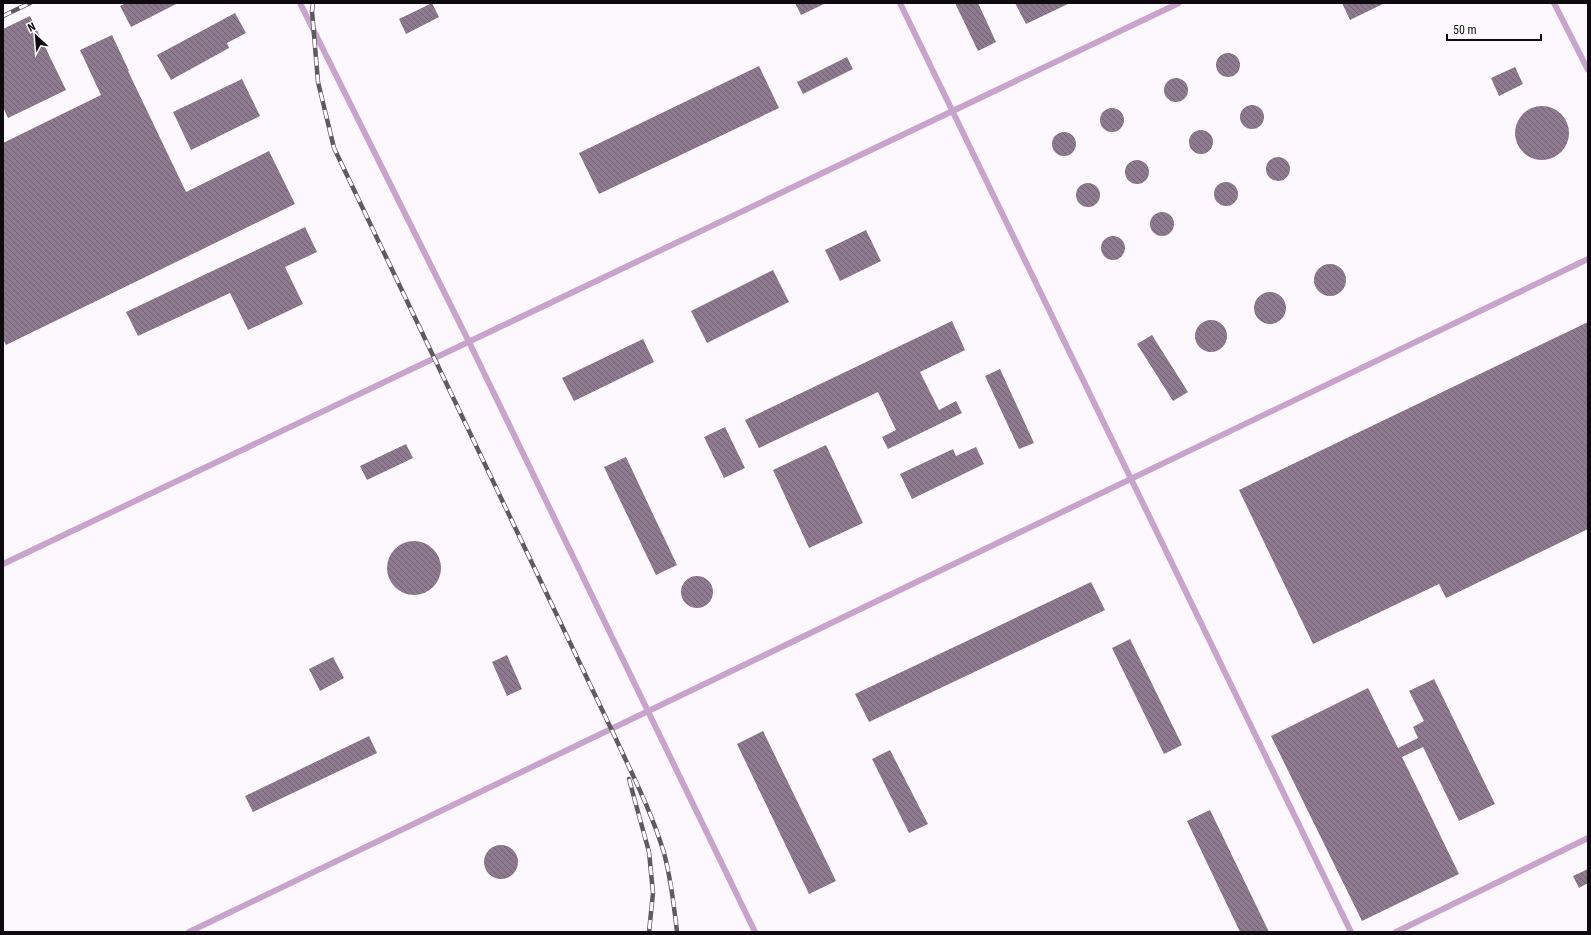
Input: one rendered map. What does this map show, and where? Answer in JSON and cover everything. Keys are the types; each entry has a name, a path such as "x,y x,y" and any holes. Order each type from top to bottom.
{"lane":[{"path":"300,3 469,342 755,932"},
{"path":"900,3 1352,932"},
{"path":"3,564 1179,3"},
{"path":"1554,3 1588,70"},
{"path":"189,932 1588,259"},
{"path":"1396,932 1588,838"}],"building":[{"path":"126,3 178,3 131,27 120,6"},
{"path":"432,3 439,17 406,34 399,19"},
{"path":"795,3 826,3 801,15"},
{"path":"955,3 978,3 996,42 978,51"},
{"path":"1015,3 1070,3 1026,24"},
{"path":"1342,3 1385,3 1350,20"},
{"path":"235,13 246,33 227,43 229,48 171,80 157,55"},
{"path":"30,16 66,90 8,118 3,107 3,29"},
{"path":"112,35 186,192 269,151 295,204 6,345 3,339 3,143 101,95 80,50"},
{"path":"1228,53 1233,54 1239,60 1239,70 1233,76 1228,77 1223,76 1217,70 1216,65 1217,60 1223,54"},
{"path":"847,57 853,69 803,94 797,82"},
{"path":"759,66 779,108 599,194 579,153"},
{"path":"1515,67 1523,84 1499,96 1491,78"},
{"path":"1176,78 1181,79 1187,85 1187,95 1181,101 1176,102 1171,101 1165,95 1164,90 1165,85 1171,79"},
{"path":"242,79 260,116 191,150 173,112"},
{"path":"1252,105 1257,106 1263,112 1263,122 1257,128 1252,129 1247,128 1241,122 1240,117 1241,112 1247,106"},
{"path":"1542,106 1552,108 1561,114 1567,123 1569,133 1567,143 1561,152 1552,158 1542,160 1532,158 1523,152 1517,143 1515,133 1517,123 1523,114 1532,108"},
{"path":"1112,108 1117,109 1123,115 1123,125 1117,131 1112,132 1107,131 1101,125 1100,120 1101,115 1107,109"},
{"path":"1201,130 1206,131 1212,137 1212,147 1206,153 1201,154 1196,153 1190,147 1189,142 1190,137 1196,131"},
{"path":"1064,132 1069,133 1075,139 1075,149 1069,155 1064,156 1059,155 1053,149 1052,144 1053,139 1059,133"},
{"path":"1278,157 1283,158 1289,164 1289,174 1283,180 1278,181 1273,180 1267,174 1266,169 1267,164 1273,158"},
{"path":"1137,160 1142,161 1148,167 1148,177 1142,183 1137,184 1132,183 1126,177 1125,172 1126,167 1132,161"},
{"path":"1226,182 1231,183 1237,189 1237,199 1231,205 1226,206 1221,205 1215,199 1214,194 1215,189 1221,183"},
{"path":"1088,183 1093,184 1099,190 1099,200 1093,206 1088,207 1083,206 1077,200 1076,195 1077,190 1083,184"},
{"path":"1162,212 1167,213 1173,219 1173,229 1167,235 1162,236 1157,235 1151,229 1150,224 1151,219 1157,213"},
{"path":"305,227 317,252 285,267 303,304 248,330 230,293 138,336 126,312"},
{"path":"866,230 881,261 840,281 825,250"},
{"path":"1113,236 1118,237 1124,243 1124,253 1118,259 1113,260 1108,259 1102,253 1101,248 1102,243 1108,237"},
{"path":"1330,264 1341,269 1346,280 1341,291 1330,296 1319,291 1314,280 1319,269"},
{"path":"773,270 789,302 707,343 691,311"},
{"path":"1270,292 1281,297 1286,308 1281,319 1270,324 1259,319 1254,308 1259,297"},
{"path":"1211,320 1222,325 1227,336 1222,347 1211,352 1200,347 1195,336 1200,325"},
{"path":"952,321 965,350 920,372 939,410 956,401 962,413 888,449 882,437 896,430 878,392 759,448 745,420"},
{"path":"1588,322 1588,529 1446,598 1439,584 1313,644 1239,490"},
{"path":"1152,335 1188,392 1173,401 1137,344"},
{"path":"643,339 654,362 574,401 562,378"},
{"path":"1000,369 1034,443 1019,449 985,376"},
{"path":"725,427 745,468 724,478 704,437"},
{"path":"406,444 413,458 367,480 360,466"},
{"path":"826,445 863,523 809,548 773,470"},
{"path":"976,447 984,464 912,499 900,474 953,449 956,456"},
{"path":"626,457 677,565 656,575 604,467"},
{"path":"409,541 419,541 429,545 437,553 441,563 441,573 437,583 429,591 419,595 409,595 399,591 391,583 387,573 387,563 391,553 399,545"},
{"path":"694,576 700,576 709,580 713,592 709,604 700,608 694,608 685,604 681,595 681,589 685,580"},
{"path":"1091,582 1105,610 869,722 855,694"},
{"path":"1130,639 1182,745 1164,754 1112,648"},
{"path":"507,655 522,689 507,696 492,662"},
{"path":"333,657 344,678 320,691 309,669"},
{"path":"1434,679 1495,804 1459,821 1423,747 1402,757 1459,874 1362,921 1271,736 1368,688 1398,748 1418,738 1413,727 1424,721 1409,691"},
{"path":"763,731 836,881 809,894 737,744"},
{"path":"369,736 377,753 253,812 245,796"},
{"path":"890,750 928,824 909,833 872,759"},
{"path":"1210,810 1269,932 1240,932 1187,821"},
{"path":"498,845 504,845 508,846 515,852 518,862 517,869 511,876 504,879 498,879 494,878 487,872 484,865 484,859 485,855 491,848"},
{"path":"1588,869 1588,883 1579,888 1573,876"}],"railway":[{"path":"3,16 30,3"},
{"path":"313,3 312,11 318,82 334,148 642,795 664,853 670,882 677,932"},
{"path":"629,779 649,852 653,893 649,932"}]}
